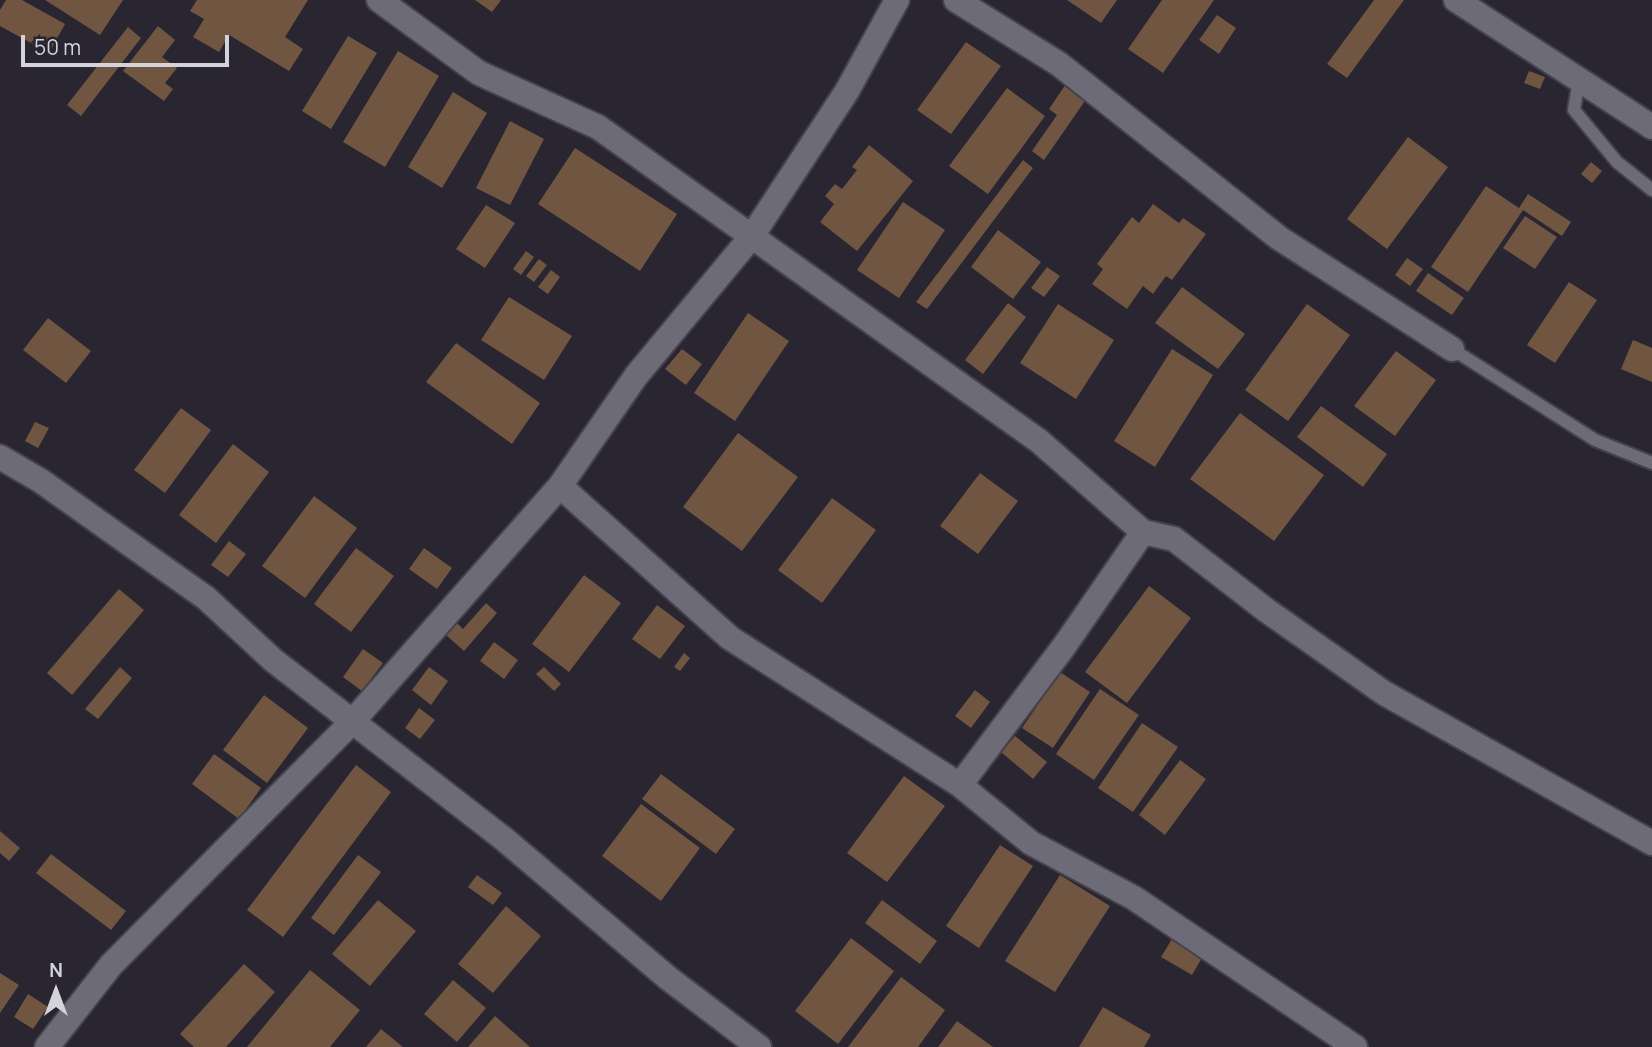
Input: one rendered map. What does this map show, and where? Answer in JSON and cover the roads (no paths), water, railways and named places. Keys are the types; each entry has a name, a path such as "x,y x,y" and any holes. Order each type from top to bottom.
{"street":[{"path":"379,0 479,73 598,127 1039,441 1143,533 1174,539 1266,610 1384,693 1652,843"},
{"path":"58,1044 111,965 352,722 560,486 636,376 752,236 847,91 897,0"},
{"path":"956,0 1059,64 1279,238 1452,349"},
{"path":"1457,0 1652,127"},
{"path":"0,457 41,481 205,598 272,660 504,839 668,978 759,1047"},
{"path":"560,486 730,638 960,785 1031,843 1134,898 1355,1047"},
{"path":"960,785 1065,645 1143,533"}],"lane":[{"path":"1579,78 1574,110 1617,162 1652,190"},
{"path":"1452,349 1595,440 1652,463"}]}
